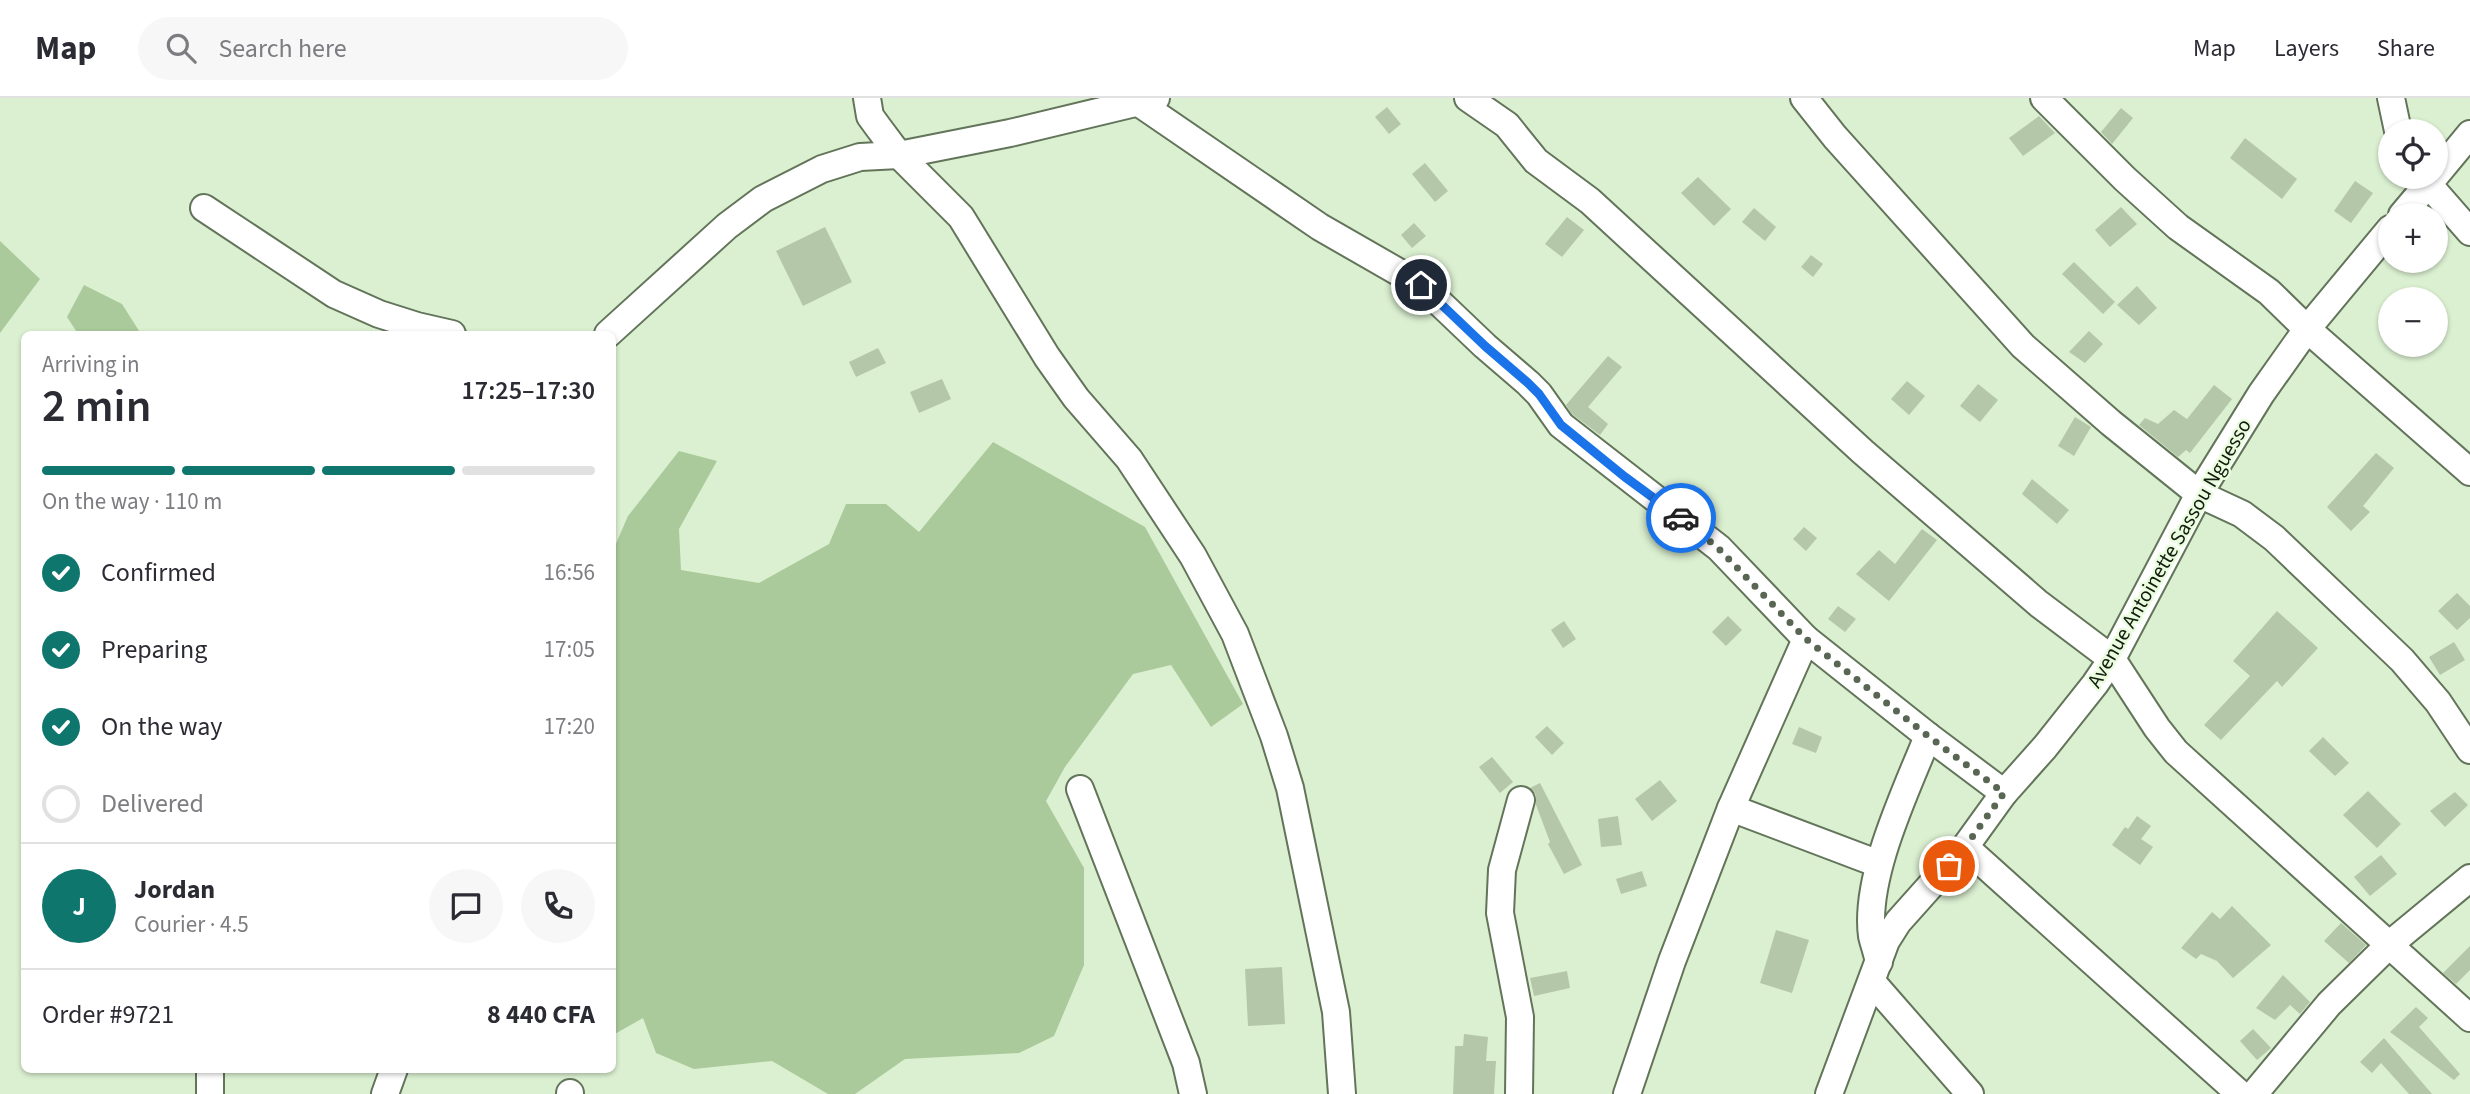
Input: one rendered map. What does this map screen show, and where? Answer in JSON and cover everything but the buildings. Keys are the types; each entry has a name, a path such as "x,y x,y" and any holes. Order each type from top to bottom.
{"street":[{"path":"867,98 870,117 899,155 961,217 973,234 986,261 1047,357 1076,398 1129,459 1220,602 1274,736 1290,788 1336,1012 1342,1094"},
{"path":"1468,98 1507,125 1536,161 1590,201 1863,452 2039,604 2112,659 2176,752 2470,1018"},
{"path":"1804,98 1835,137 2022,346 2199,494 2242,514 2274,538 2402,660 2438,702 2470,750"},
{"path":"2044,98 2125,179 2178,227 2269,292 2307,329 2470,472"},
{"path":"2391,98 2395,119"},
{"path":"611,331 727,226 763,199 822,169 860,157 899,155 1148,101 1320,227 1427,290 1539,394 1561,425 1718,548 1806,639 2004,793"},
{"path":"2448,158 2470,134"},
{"path":"2411,203 2422,189"},
{"path":"2438,189 2470,232"},
{"path":"204,208 334,294 379,314 441,331"},
{"name":"Avenue Antoinette Sassou Nguesso","path":"1829,1094 1886,941 1898,922 1965,847 2004,793 2095,684 2112,659 2199,494 2261,394 2307,329 2378,243"},
{"path":"1627,1094 1672,961 1731,808 1806,639"},
{"path":"1928,736 1879,864 1874,891 1872,934 1875,972 1970,1094"},
{"path":"1080,789 1186,1063 1193,1094"},
{"path":"1518,1094 1520,1017 1500,914 1502,870 1521,800"},
{"path":"1731,808 1879,864"},
{"path":"1965,847 2240,1094"},
{"path":"2254,1094 2329,1004 2390,944 2470,878"},
{"path":"209,1073 210,1094"},
{"path":"385,1094 393,1073"}],"green space":[{"path":"0,241 40,279 0,333"},
{"path":"84,285 122,304 139,331 76,331 67,317"},
{"path":"993,442 1145,527 1243,704 1211,727 1171,665 1133,674 1065,767 1046,801 1084,868 1084,965 1054,1036 1019,1053 905,1059 855,1094 828,1094 772,1061 694,1069 656,1053 643,1018 616,1033 616,544 628,516 679,451 717,461 679,529 681,570 759,583 829,544 846,504 886,504 919,532"}],"way so far":[{"path":"1681,518 1718,548 1806,639 2004,793 1949,866"}],"route":[{"path":"1421,285 1539,394 1561,425 1681,518"}]}
